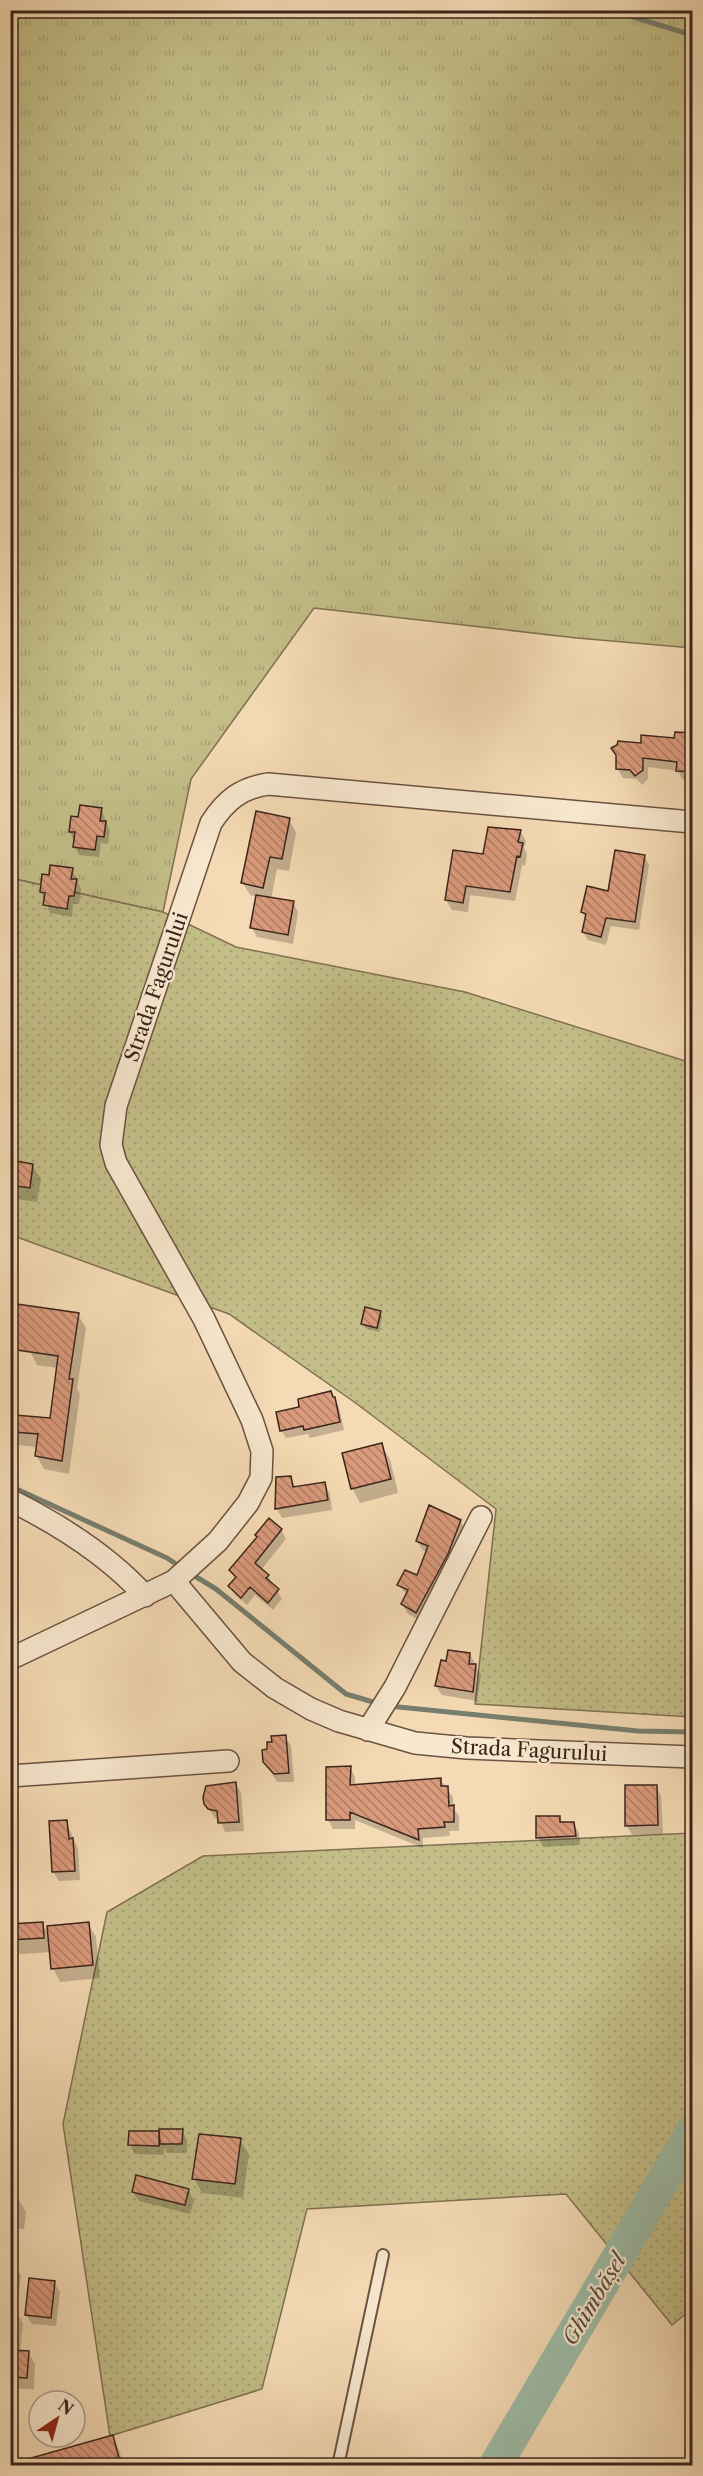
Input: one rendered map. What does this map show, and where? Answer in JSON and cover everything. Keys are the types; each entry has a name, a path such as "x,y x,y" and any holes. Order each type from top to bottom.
{"street":[{"name":"Strada Fagurului","path":"10,1659 145,1596 182,1574 218,1541 248,1503 261,1478 262,1451 252,1419 219,1348 116,1163 111,1136 116,1106 211,823 222,807 251,787 268,784 693,822"},
{"path":"10,1500 50,1521 102,1556 127,1576 145,1596"},
{"path":"379,1713 481,1517"},
{"name":"Strada Fagurului","path":"182,1574 242,1662 274,1688 311,1709 379,1713 415,1743 467,1748 693,1757"},
{"path":"10,1776 228,1761"}],"lane":[{"path":"338,2466 383,2255"}],"green space":[{"path":"11,11 692,11 692,648 577,638 314,608 191,779 163,912 11,878"},
{"path":"10,878 163,912 236,947 465,992 692,1063 692,1717 475,1704 496,1509 357,1404 229,1314 11,1235"},
{"path":"692,1833 692,2309 672,2325 566,2194 307,2209 262,2389 110,2436 63,2124 107,1912 203,1856"}],"building":[{"path":"675,732 693,733 693,772 676,771 677,762 643,758 643,770 635,776 630,770 616,769 616,755 611,748 617,745 618,741 641,743 641,735 674,738"},
{"path":"80,805 102,808 100,821 106,821 104,837 97,836 95,850 73,847 75,832 69,832 71,816 78,817"},
{"path":"256,811 290,818 282,859 270,857 263,888 241,883"},
{"path":"488,827 521,830 518,842 523,843 520,857 517,856 510,892 466,886 463,903 445,900 453,850 483,854"},
{"path":"615,850 645,855 635,922 606,918 601,937 582,932 586,914 581,912 587,886 608,891"},
{"path":"50,865 73,868 71,879 77,879 74,896 69,896 67,909 43,905 45,893 40,892 42,874 49,875"},
{"path":"256,895 294,901 288,935 250,928"},
{"path":"10,1160 33,1164 30,1188 10,1185"},
{"path":"10,1303 79,1313 69,1379 73,1379 62,1461 35,1456 38,1434 13,1432 15,1415 50,1418 58,1356 10,1349"},
{"path":"365,1307 381,1311 377,1328 361,1324"},
{"path":"331,1391 335,1397 340,1422 304,1430 303,1426 280,1431 276,1412 299,1407 298,1399"},
{"path":"382,1443 391,1479 351,1489 342,1453"},
{"path":"291,1476 293,1487 325,1482 328,1500 275,1509 276,1477"},
{"path":"429,1505 461,1520 448,1554 416,1613 401,1604 408,1590 397,1585 405,1570 417,1575 428,1546 416,1541"},
{"path":"269,1518 282,1529 255,1563 269,1575 266,1578 279,1589 268,1603 250,1587 241,1598 228,1586 236,1577 229,1570 257,1537 255,1535"},
{"path":"448,1650 470,1653 469,1664 476,1664 473,1692 435,1686 441,1660 446,1661"},
{"path":"286,1735 289,1773 274,1774 263,1762 262,1750 267,1749 267,1742 272,1742 271,1736"},
{"path":"351,1766 350,1785 441,1778 441,1786 448,1786 449,1806 454,1805 454,1822 444,1822 445,1827 418,1829 419,1840 350,1812 350,1820 326,1820 326,1767"},
{"path":"236,1782 239,1822 218,1823 217,1811 208,1809 204,1804 206,1786"},
{"path":"625,1785 657,1785 658,1825 625,1826"},
{"path":"536,1816 560,1816 560,1822 574,1822 576,1836 536,1838"},
{"path":"67,1820 69,1839 73,1838 75,1871 52,1872 49,1821"},
{"path":"43,1922 44,1938 10,1940 10,1924"},
{"path":"89,1922 93,1965 51,1969 47,1926"},
{"path":"159,2129 183,2129 182,2144 160,2144"},
{"path":"129,2131 159,2131 159,2146 128,2145"},
{"path":"199,2134 241,2138 235,2184 192,2179"},
{"path":"136,2175 189,2189 185,2205 132,2192"},
{"path":"29,2278 55,2281 51,2318 25,2315"},
{"path":"11,2350 29,2351 27,2378 10,2377"},
{"path":"113,2435 121,2466 25,2466 24,2460 63,2449 87,2449 87,2442"}],"waterway":[{"path":"610,10 692,35"},
{"path":"10,1486 167,1558 182,1568"},
{"path":"190,1573 216,1589 346,1694 380,1704"},
{"path":"389,1706 638,1731 692,1732"},
{"name":"Ghimbășel","path":"495,2466 692,2132"}]}
